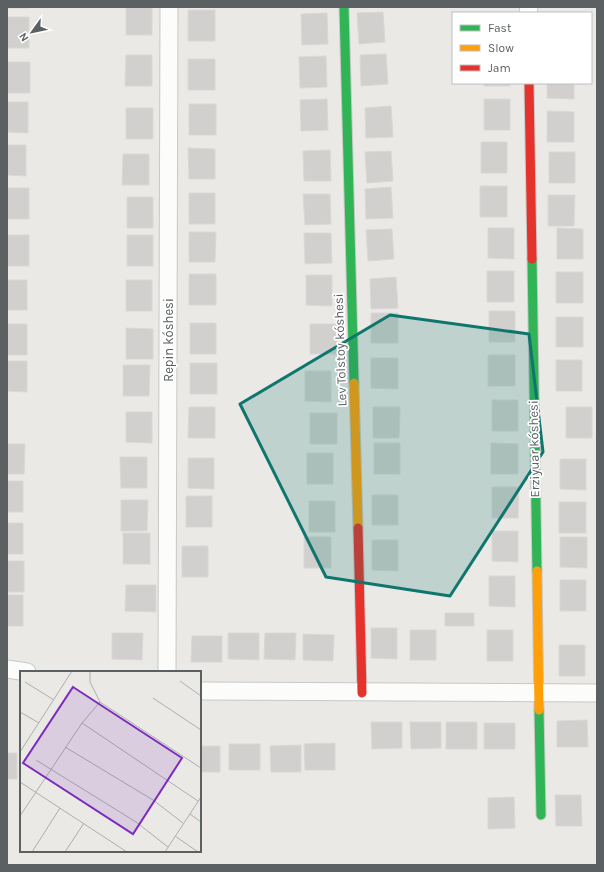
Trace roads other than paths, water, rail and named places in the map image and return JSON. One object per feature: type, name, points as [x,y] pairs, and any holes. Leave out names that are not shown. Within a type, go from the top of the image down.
[{"type":"street","name":"Repin kóshesi","points":[[167,671],[169,7]]},
{"type":"street","name":"Lev Tolstoy kóshesi","points":[[344,7],[362,693]]},
{"type":"street","name":"Erziyuar kóshesi","points":[[529,84],[541,814]]},
{"type":"street","points":[[7,669],[20,671]]},
{"type":"street","points":[[201,691],[597,693]]}]
